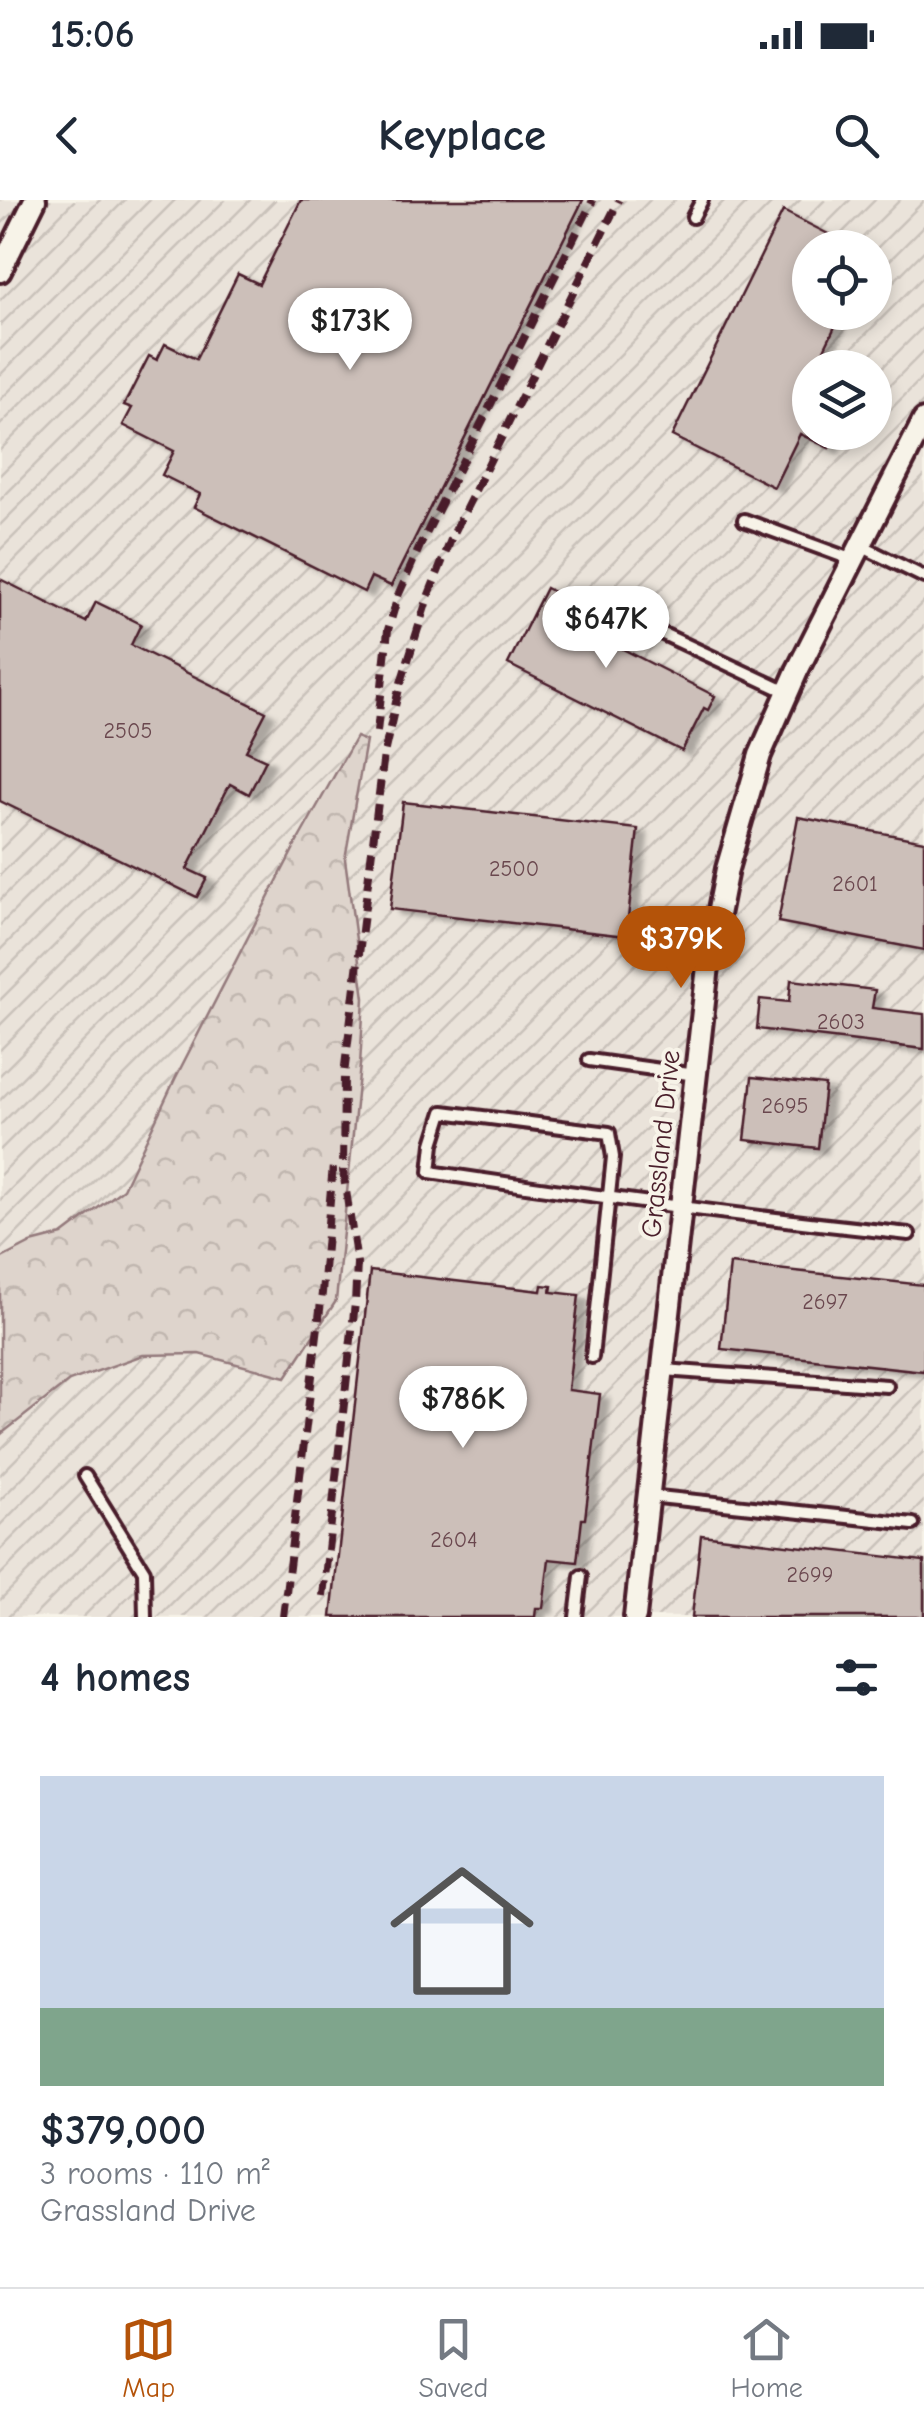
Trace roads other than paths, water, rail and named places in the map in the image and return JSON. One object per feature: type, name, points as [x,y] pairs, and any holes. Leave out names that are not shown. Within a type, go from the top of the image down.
[{"type":"street","points":[[0,272],[34,201]]},
{"type":"street","name":"Grassland Drive","points":[[635,1617],[708,966],[726,870],[760,755],[857,553],[918,445],[924,420]]},
{"type":"lane","points":[[693,217],[702,200]]},
{"type":"lane","points":[[744,520],[924,577]]},
{"type":"lane","points":[[661,633],[788,692]]},
{"type":"lane","points":[[589,1060],[696,1075]]},
{"type":"lane","points":[[592,1357],[607,1198],[613,1157],[609,1134],[443,1112],[430,1172],[607,1198],[681,1209],[909,1234]]},
{"type":"lane","points":[[662,1370],[888,1386]]},
{"type":"lane","points":[[85,1476],[144,1571],[145,1617]]},
{"type":"lane","points":[[649,1496],[913,1524]]},
{"type":"lane","points":[[576,1617],[580,1576]]},
{"type":"railway","points":[[377,732],[388,630],[398,596],[593,200]]},
{"type":"railway","points":[[323,1596],[357,1263],[343,1171],[344,1074],[384,754],[399,689],[452,537],[619,200]]},
{"type":"railway","points":[[283,1617],[322,1293],[333,1165]]}]
